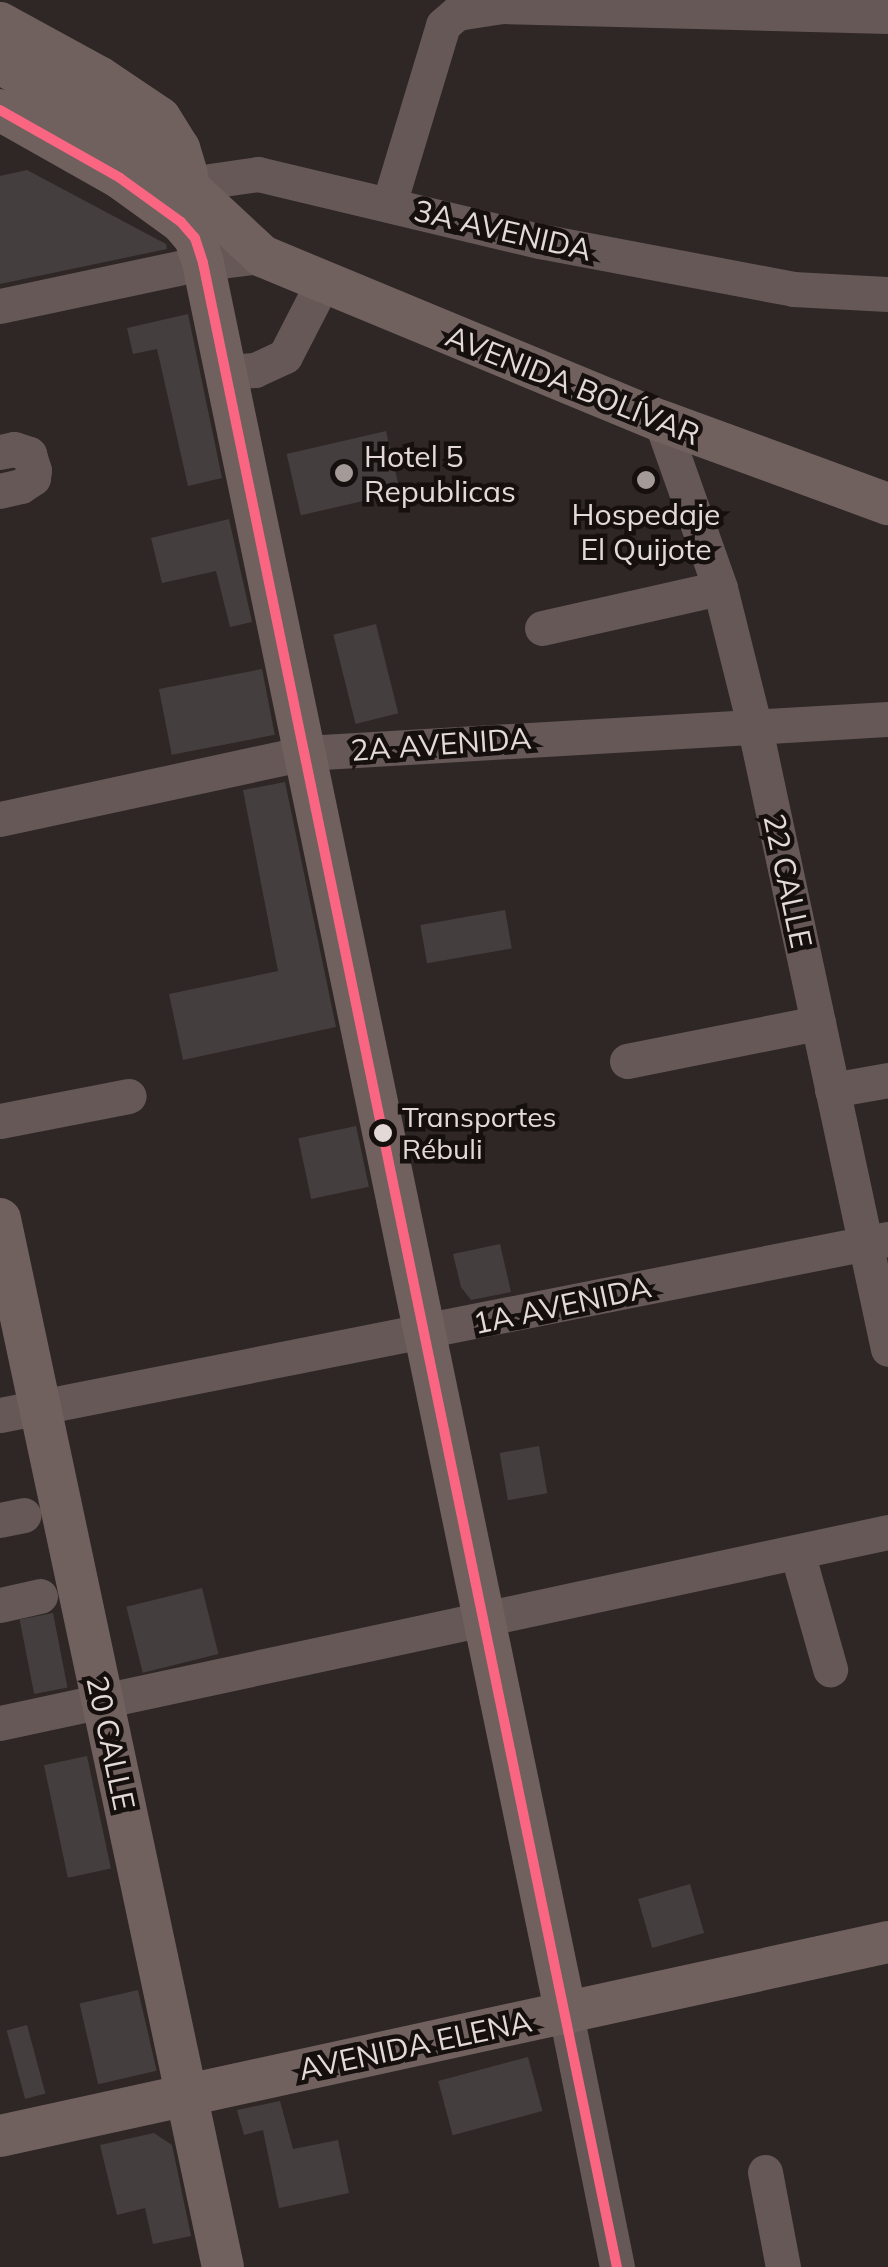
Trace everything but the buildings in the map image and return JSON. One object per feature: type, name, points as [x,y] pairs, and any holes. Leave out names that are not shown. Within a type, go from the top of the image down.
[{"type":"main road","points":[[0,22],[99,76],[160,118],[179,148],[190,184]]},
{"type":"main road","points":[[0,63],[141,143],[190,184]]},
{"type":"main road","points":[[0,110],[120,178],[181,222],[194,238],[203,263],[566,2014]]},
{"type":"main road","name":"AVENIDA BOLÍVAR","points":[[190,184],[238,238],[262,256],[322,284],[660,421],[888,504]]},
{"type":"main road","name":"20 CALLE","points":[[0,1220],[20,1411],[102,1701],[223,2267]]},
{"type":"main road","name":"AVENIDA ELENA","points":[[0,2136],[186,2092],[566,2014],[888,1942]]},
{"type":"street","points":[[390,204],[442,25],[458,13],[502,3],[847,8],[888,16]]},
{"type":"street","name":"3A AVENIDA","points":[[120,178],[190,184],[258,174],[540,242],[774,286],[888,294]]},
{"type":"street","points":[[0,306],[203,263],[262,256]]},
{"type":"street","points":[[226,372],[255,370],[285,356],[322,284]]},
{"type":"street","name":"22 CALLE","points":[[660,421],[720,588],[754,724],[832,1090],[876,1241],[888,1349]]},
{"type":"street","points":[[0,452],[14,449],[29,454],[34,470],[32,478],[22,486],[0,492]]},
{"type":"street","points":[[542,628],[720,588]]},
{"type":"street","name":"2A AVENIDA","points":[[0,819],[305,752],[754,724],[888,720]]},
{"type":"street","points":[[628,1062],[818,1023]]},
{"type":"street","points":[[832,1090],[888,1080]]},
{"type":"street","points":[[0,1121],[130,1096]]},
{"type":"street","name":"1A AVENIDA","points":[[20,1411],[876,1241]]},
{"type":"street","points":[[0,1722],[888,1532]]},
{"type":"street","points":[[797,1552],[830,1669]]},
{"type":"street","points":[[0,1605],[40,1596]]},
{"type":"street","points":[[566,2014],[617,2267]]},
{"type":"street","points":[[765,2172],[784,2267]]},
{"type":"transit line","points":[[0,110],[120,178],[181,222],[195,238],[203,263],[617,2267]]},
{"type":"place","name":"Hotel 5 Republicas","points":[[344,473]]},
{"type":"place","name":"Hospedaje El Quijote","points":[[646,480]]},
{"type":"place","name":"Transportes Rébuli","points":[[383,1133]]}]
